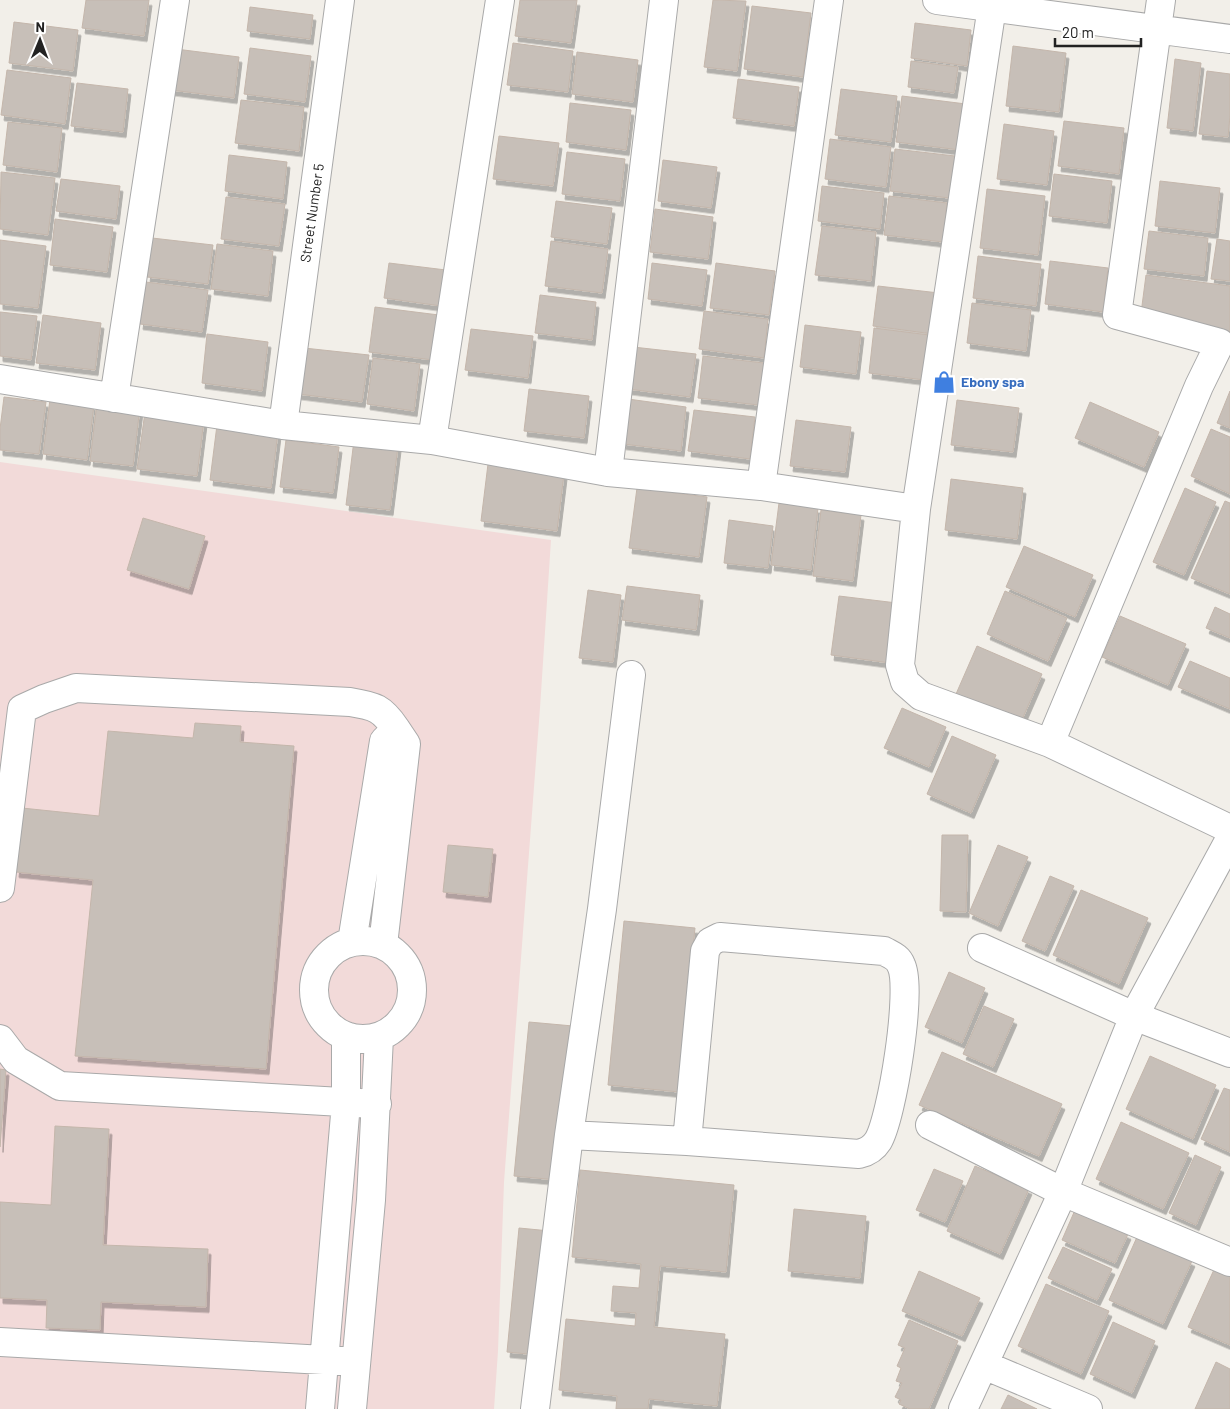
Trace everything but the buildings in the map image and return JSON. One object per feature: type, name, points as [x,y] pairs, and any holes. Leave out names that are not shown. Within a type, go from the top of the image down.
[{"type":"street","points":[[114,398],[175,0]]},
{"type":"street","name":"Street Number 5","points":[[283,425],[340,0]]},
{"type":"street","points":[[432,440],[500,0]]},
{"type":"street","points":[[608,472],[664,0]]},
{"type":"street","points":[[761,486],[829,0]]},
{"type":"street","points":[[937,0],[993,4],[1230,39]]},
{"type":"street","points":[[1050,743],[1195,395],[1220,343],[1117,315],[1161,0]]},
{"type":"street","points":[[993,4],[916,509],[900,665],[905,682],[920,696],[1050,743],[1230,829]]},
{"type":"street","points":[[0,379],[283,425],[432,440],[608,472],[761,486],[916,509]]},
{"type":"street","points":[[535,1409],[569,1135],[602,909],[631,676]]},
{"type":"street","points":[[0,888],[11,708],[76,688],[350,702],[369,705],[386,714],[406,744],[383,945]]},
{"type":"street","points":[[352,942],[384,741],[396,730]]},
{"type":"street","points":[[963,1409],[1063,1192],[1134,1016],[1230,838]]},
{"type":"street","points":[[569,1135],[687,1141],[860,1154],[869,1151],[878,1142],[890,1106],[903,1024],[906,989],[902,966],[897,958],[884,951],[720,937],[710,942],[705,951],[687,1141]]},
{"type":"street","points":[[352,942],[368,942],[383,945],[397,954],[407,968],[412,984],[411,1000],[405,1016],[394,1029],[379,1036],[362,1040],[346,1036],[332,1029],[321,1017],[315,1002],[314,987],[317,972],[325,958],[337,948],[352,942]]},
{"type":"street","points":[[982,948],[1134,1016],[1230,1053]]},
{"type":"street","points":[[320,1409],[346,1103],[346,1036]]},
{"type":"street","points":[[352,1409],[371,1200],[379,1036]]},
{"type":"street","points":[[0,1039],[16,1060],[60,1086],[376,1104]]},
{"type":"street","points":[[930,1125],[1063,1192],[1230,1262]]},
{"type":"street","points":[[0,1342],[356,1362]]},
{"type":"street","points":[[984,1365],[1088,1409]]},
{"type":"shaded area","points":[[0,462],[551,540],[504,1182],[494,1409],[0,1409]]},
{"type":"place","name":"Ebony spa","points":[[944,382]]}]
